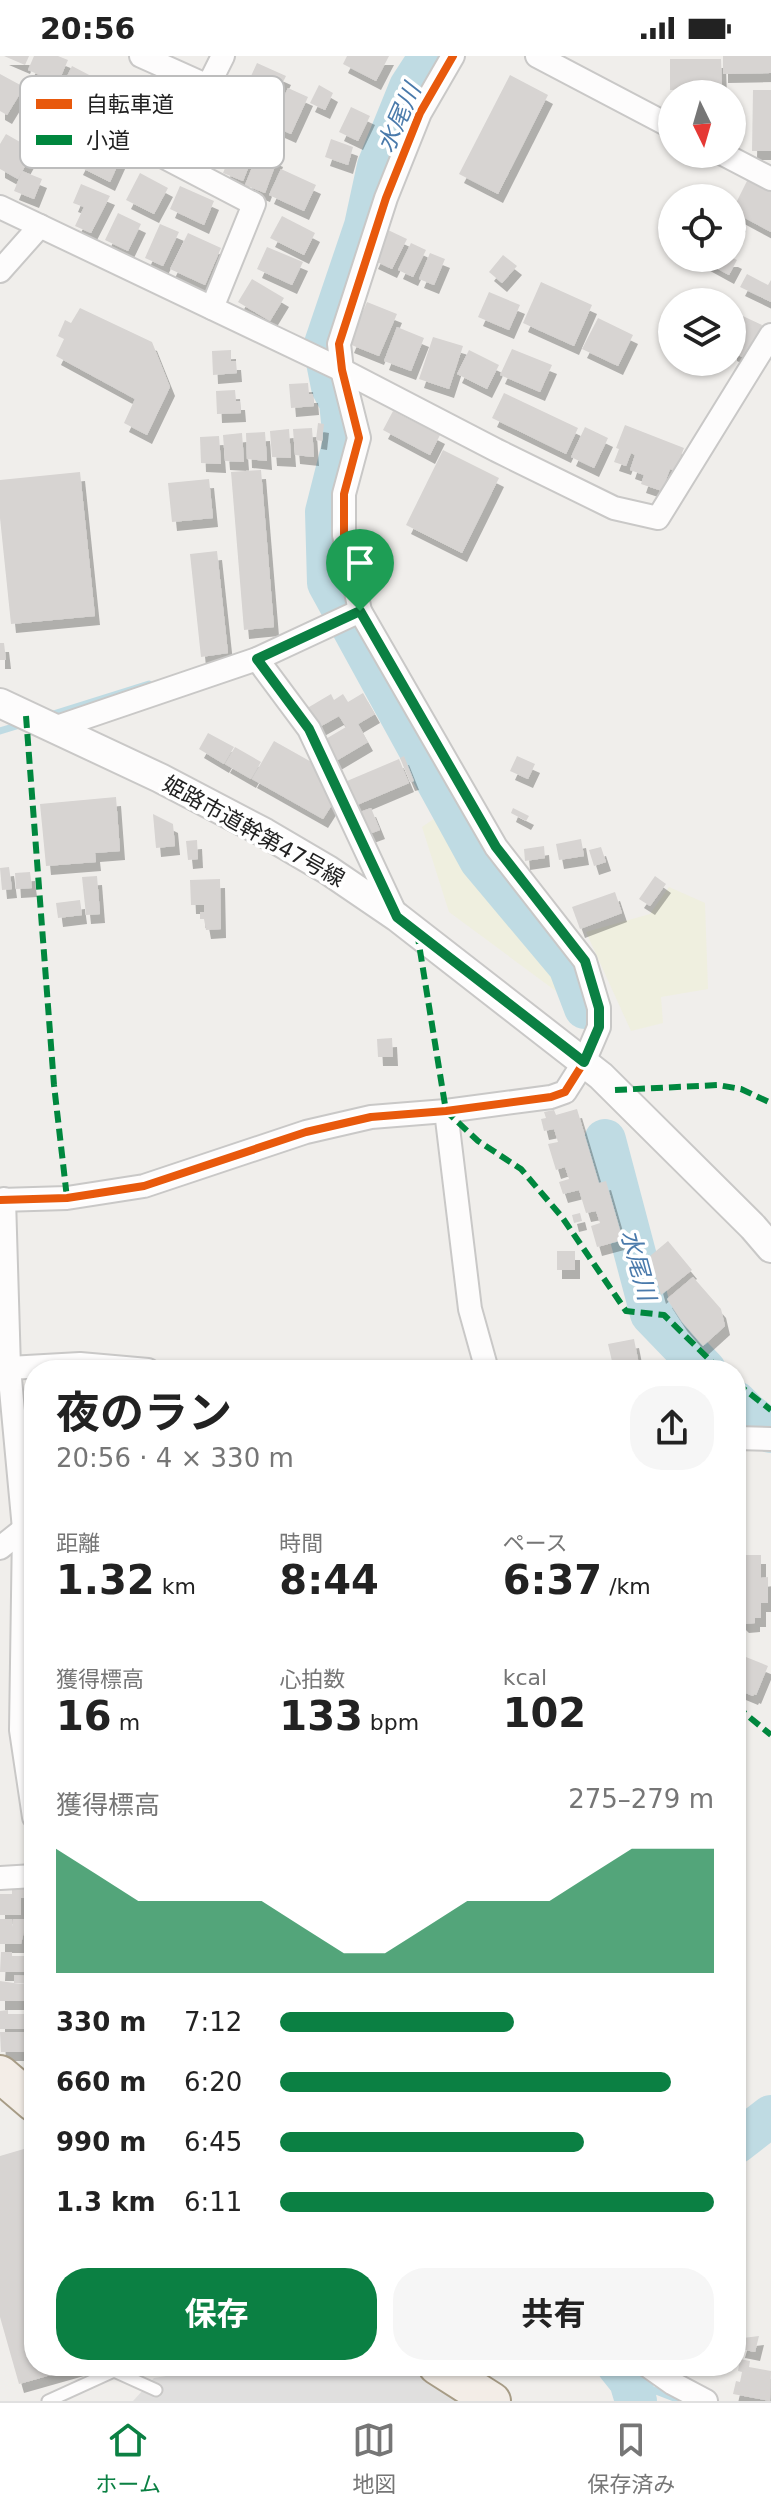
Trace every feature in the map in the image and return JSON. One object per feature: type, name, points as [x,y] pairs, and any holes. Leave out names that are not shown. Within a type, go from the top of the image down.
[{"type":"main road","points":[[0,2074],[24,2094]]},
{"type":"main road","points":[[453,2376],[492,2401]]},
{"type":"street","points":[[141,56],[186,76]]},
{"type":"street","points":[[213,76],[223,56]]},
{"type":"street","points":[[24,1494],[7,1379],[2,1199],[67,1198],[144,1186],[306,1132],[371,1117],[551,1097],[565,1092],[584,1062],[599,1027],[599,1008],[585,961],[496,847],[360,611],[344,535],[344,494],[359,438],[342,370],[339,344],[386,198],[420,113],[453,56]]},
{"type":"street","points":[[537,56],[658,120]]},
{"type":"street","points":[[746,166],[771,179]]},
{"type":"street","points":[[185,168],[254,204],[212,308]]},
{"type":"street","points":[[0,207],[342,370],[614,508],[658,518],[771,335]]},
{"type":"street","points":[[0,271],[40,226]]},
{"type":"street","points":[[54,728],[257,659],[360,611]]},
{"type":"street","points":[[257,659],[309,729],[397,917]]},
{"type":"street","name":"姫路市道幹第47号線","points":[[0,703],[160,778],[265,833],[328,870],[397,917],[584,1062],[771,1248]]},
{"type":"street","points":[[446,1111],[470,1309],[484,1360]]},
{"type":"street","points":[[746,1438],[771,1439]]},
{"type":"street","points":[[0,1548],[24,1531]]},
{"type":"street","points":[[24,1620],[18,1730],[24,1763]]},
{"type":"street","points":[[0,1878],[24,1877]]},
{"type":"street","points":[[662,2376],[706,2401]]},
{"type":"lane","points":[[48,2401],[103,2376]]},
{"type":"lane","points":[[125,2376],[156,2390]]},
{"type":"green space","points":[[435,818],[465,870],[510,913],[558,971],[568,1000],[449,912],[422,827]]},
{"type":"green space","points":[[669,887],[705,903],[708,989],[661,997],[663,1023],[631,1031],[586,932],[650,914]]},
{"type":"shaded area","points":[[425,2376],[466,2401],[133,2401],[154,2378]]},
{"type":"building","points":[[4,56],[29,56],[25,65]]},
{"type":"building","points":[[34,56],[58,56],[68,60],[61,76],[42,76],[28,70]]},
{"type":"building","points":[[347,56],[389,56],[376,81],[343,64]]},
{"type":"building","points":[[723,56],[771,56],[771,73],[723,74]]},
{"type":"building","points":[[670,59],[721,59],[722,80],[670,80]]},
{"type":"building","points":[[257,63],[286,76],[284,80],[284,76],[251,76]]},
{"type":"building","points":[[72,66],[91,76],[67,76]]},
{"type":"building","points":[[0,74],[20,85],[20,94],[7,115],[0,111]]},
{"type":"building","points":[[510,75],[548,95],[498,194],[459,174]]},
{"type":"building","points":[[319,85],[333,93],[325,110],[310,103]]},
{"type":"building","points":[[288,88],[308,97],[291,134],[284,131],[284,97]]},
{"type":"building","points":[[753,90],[771,90],[771,151],[752,151]]},
{"type":"building","points":[[351,107],[370,116],[358,141],[339,132]]},
{"type":"building","points":[[6,134],[20,142],[20,168],[24,168],[18,179],[0,169],[0,144]]},
{"type":"building","points":[[331,139],[353,147],[348,165],[325,157]]},
{"type":"building","points":[[82,168],[116,168],[110,182]]},
{"type":"building","points":[[225,168],[248,168],[243,181],[223,173]]},
{"type":"building","points":[[252,168],[274,168],[265,193],[245,185]]},
{"type":"building","points":[[281,169],[316,185],[304,211],[269,195]]},
{"type":"building","points":[[22,171],[42,179],[34,199],[14,191]]},
{"type":"building","points":[[140,173],[168,188],[154,214],[126,200]]},
{"type":"building","points":[[748,179],[771,192],[771,232],[746,219]]},
{"type":"building","points":[[81,184],[110,196],[91,233],[75,226],[84,207],[73,203]]},
{"type":"building","points":[[180,186],[214,201],[204,225],[170,209]]},
{"type":"building","points":[[118,213],[141,224],[128,251],[105,240]]},
{"type":"building","points":[[282,216],[315,233],[304,255],[270,238]]},
{"type":"building","points":[[160,224],[179,232],[163,266],[145,258]]},
{"type":"building","points":[[388,230],[407,239],[392,269],[373,260]]},
{"type":"building","points":[[188,233],[221,248],[205,285],[170,269]]},
{"type":"building","points":[[411,243],[426,250],[413,277],[398,270]]},
{"type":"building","points":[[267,247],[303,262],[292,285],[257,269]]},
{"type":"building","points":[[430,253],[445,259],[434,285],[419,279]]},
{"type":"building","points":[[503,255],[517,266],[502,283],[489,272]]},
{"type":"building","points":[[747,274],[768,285],[771,280],[771,302],[746,288],[740,287]]},
{"type":"building","points":[[252,279],[284,298],[270,321],[238,302]]},
{"type":"building","points":[[541,282],[592,305],[574,346],[523,323]]},
{"type":"building","points":[[489,292],[520,305],[509,330],[478,317]]},
{"type":"building","points":[[367,302],[397,314],[379,356],[349,344]]},
{"type":"building","points":[[80,308],[152,342],[170,387],[147,435],[124,423],[135,399],[56,356],[64,339],[58,336],[65,320],[71,323]]},
{"type":"building","points":[[598,318],[633,335],[618,366],[582,349]]},
{"type":"building","points":[[746,318],[762,325],[746,359]]},
{"type":"building","points":[[397,327],[424,338],[411,371],[384,361]]},
{"type":"building","points":[[433,337],[463,346],[449,389],[419,379]]},
{"type":"building","points":[[512,349],[552,365],[540,392],[500,375]]},
{"type":"building","points":[[231,350],[231,361],[236,361],[237,373],[213,375],[212,351]]},
{"type":"building","points":[[469,350],[499,365],[487,389],[457,374]]},
{"type":"building","points":[[308,383],[314,406],[291,408],[289,384]]},
{"type":"building","points":[[235,390],[241,413],[217,414],[216,391]]},
{"type":"building","points":[[504,393],[578,428],[566,454],[492,418]]},
{"type":"building","points":[[393,411],[440,435],[430,455],[383,430]]},
{"type":"building","points":[[318,423],[324,424],[322,441],[316,440]]},
{"type":"building","points":[[625,425],[684,448],[675,471],[670,469],[662,491],[641,484],[644,475],[630,470],[635,455],[631,453],[626,466],[614,462]]},
{"type":"building","points":[[585,427],[608,438],[594,468],[571,457]]},
{"type":"building","points":[[312,428],[314,457],[295,455],[293,429]]},
{"type":"building","points":[[289,429],[291,458],[272,457],[270,431]]},
{"type":"building","points":[[265,432],[267,461],[247,459],[246,433]]},
{"type":"building","points":[[242,433],[244,462],[225,461],[223,435]]},
{"type":"building","points":[[219,436],[221,464],[201,463],[200,437]]},
{"type":"building","points":[[443,450],[499,478],[462,553],[406,525]]},
{"type":"building","points":[[261,470],[274,627],[244,630],[231,472]]},
{"type":"building","points":[[80,472],[95,616],[11,624],[0,518],[0,480]]},
{"type":"building","points":[[209,479],[213,518],[172,522],[168,483]]},
{"type":"building","points":[[217,551],[228,653],[201,657],[190,554]]},
{"type":"building","points":[[0,643],[4,643],[6,660],[0,660]]},
{"type":"building","points":[[363,693],[375,714],[358,724],[368,742],[336,761],[324,740],[346,727],[339,716],[316,729],[304,710],[331,694],[334,700],[343,694],[348,702]]},
{"type":"building","points":[[208,733],[234,747],[224,764],[199,749]]},
{"type":"building","points":[[274,741],[315,764],[335,800],[323,819],[252,779]]},
{"type":"building","points":[[235,747],[261,762],[251,779],[225,764]]},
{"type":"building","points":[[404,756],[414,781],[410,782],[400,758]]},
{"type":"building","points":[[517,756],[535,764],[528,779],[510,771]]},
{"type":"building","points":[[399,759],[409,783],[357,805],[347,781]]},
{"type":"building","points":[[116,797],[120,851],[95,853],[96,862],[46,866],[40,804]]},
{"type":"building","points":[[371,808],[380,830],[369,834],[360,812]]},
{"type":"building","points":[[513,808],[529,816],[526,821],[511,813]]},
{"type":"building","points":[[153,814],[173,824],[175,846],[156,848]]},
{"type":"building","points":[[581,839],[584,856],[559,860],[556,844]]},
{"type":"building","points":[[197,840],[198,859],[188,860],[186,841]]},
{"type":"building","points":[[544,846],[545,858],[525,861],[524,849]]},
{"type":"building","points":[[601,847],[606,862],[594,866],[589,850]]},
{"type":"building","points":[[9,867],[12,889],[2,890],[0,868]]},
{"type":"building","points":[[30,872],[32,888],[16,889],[15,873]]},
{"type":"building","points":[[97,876],[100,914],[86,915],[82,877]]},
{"type":"building","points":[[655,876],[666,884],[650,906],[639,899]]},
{"type":"building","points":[[220,879],[221,929],[206,930],[204,919],[200,919],[204,905],[191,905],[190,880]]},
{"type":"building","points":[[615,892],[622,913],[580,929],[572,907]]},
{"type":"building","points":[[80,900],[82,915],[58,918],[56,903]]},
{"type":"building","points":[[392,1038],[393,1057],[378,1057],[377,1039]]},
{"type":"building","points":[[577,1109],[599,1183],[606,1181],[623,1240],[597,1247],[591,1226],[600,1223],[596,1211],[586,1213],[579,1190],[563,1194],[559,1182],[569,1179],[565,1167],[556,1170],[548,1144],[558,1142],[554,1129],[544,1131],[541,1119],[546,1118],[544,1112],[554,1110],[556,1115]]},
{"type":"building","points":[[580,1213],[582,1221],[574,1223],[572,1215]]},
{"type":"building","points":[[668,1241],[692,1270],[661,1295],[650,1256]]},
{"type":"building","points":[[557,1251],[575,1251],[575,1270],[557,1270]]},
{"type":"building","points":[[693,1277],[721,1309],[725,1326],[703,1346],[667,1299]]},
{"type":"building","points":[[634,1339],[638,1360],[612,1360],[608,1344]]},
{"type":"building","points":[[746,1555],[761,1555],[761,1578],[768,1577],[768,1603],[761,1603],[761,1618],[755,1618],[755,1623],[746,1624]]},
{"type":"building","points":[[746,1657],[768,1666],[753,1696],[746,1693]]},
{"type":"building","points":[[12,1889],[24,1889],[21,1915],[0,1915],[0,1894],[12,1894]]},
{"type":"building","points":[[0,1919],[12,1919],[13,1927],[13,1919],[24,1919],[21,1944],[0,1944]]},
{"type":"building","points":[[1,1952],[24,1956],[24,1972],[0,1972]]},
{"type":"building","points":[[14,1975],[24,1976],[24,1984],[14,1983]]},
{"type":"building","points":[[0,1981],[24,1985],[24,2001],[0,2001]]},
{"type":"building","points":[[0,2011],[24,2014],[24,2029],[0,2029]]},
{"type":"building","points":[[0,2032],[24,2032],[24,2052],[1,2052]]},
{"type":"building","points":[[24,2149],[24,2376],[47,2376],[19,2384],[0,2317],[0,2156]]},
{"type":"building","points":[[759,2336],[755,2352],[746,2350],[746,2338]]},
{"type":"building","points":[[746,2360],[750,2361],[749,2367],[771,2371],[770,2401],[733,2394],[736,2381],[740,2382],[741,2376],[746,2376]]},
{"type":"waterway","name":"水尾川","points":[[430,56],[410,87],[378,166],[365,226],[324,347],[332,387],[340,402],[344,441],[326,512],[328,583],[480,860],[569,966],[585,1008]]},
{"type":"waterway","points":[[47,716],[149,684]]},
{"type":"waterway","points":[[0,731],[23,724]]},
{"type":"waterway","name":"水尾川","points":[[605,1140],[651,1314],[695,1360]]},
{"type":"waterway","name":"水尾川","points":[[746,1412],[771,1432]]},
{"type":"waterway","name":"水尾川","points":[[746,2135],[771,2116]]},
{"type":"waterway","name":"水尾川","points":[[626,2376],[636,2401]]},
{"type":"waterway","points":[[630,2381],[682,2401]]},
{"type":"marked path","points":[[26,716],[54,1085],[67,1198]]},
{"type":"marked path","points":[[417,932],[446,1111],[478,1141],[521,1169],[562,1217],[626,1311],[664,1315],[710,1360]]},
{"type":"marked path","points":[[615,1090],[718,1085],[741,1089],[771,1103]]},
{"type":"marked path","points":[[746,1391],[771,1410]]},
{"type":"marked path","points":[[746,1714],[771,1735]]},
{"type":"cycle path","points":[[0,1200],[67,1198],[144,1186],[306,1132],[371,1117],[551,1097],[565,1092],[584,1062],[599,1027],[599,1008],[585,961],[496,847],[360,611],[344,535],[344,494],[359,438],[342,370],[339,344],[386,198],[420,113],[453,56]]},
{"type":"route","points":[[360,611],[496,847],[585,961],[599,1008],[599,1027],[584,1062],[397,917],[309,729],[257,659],[360,611]]}]
